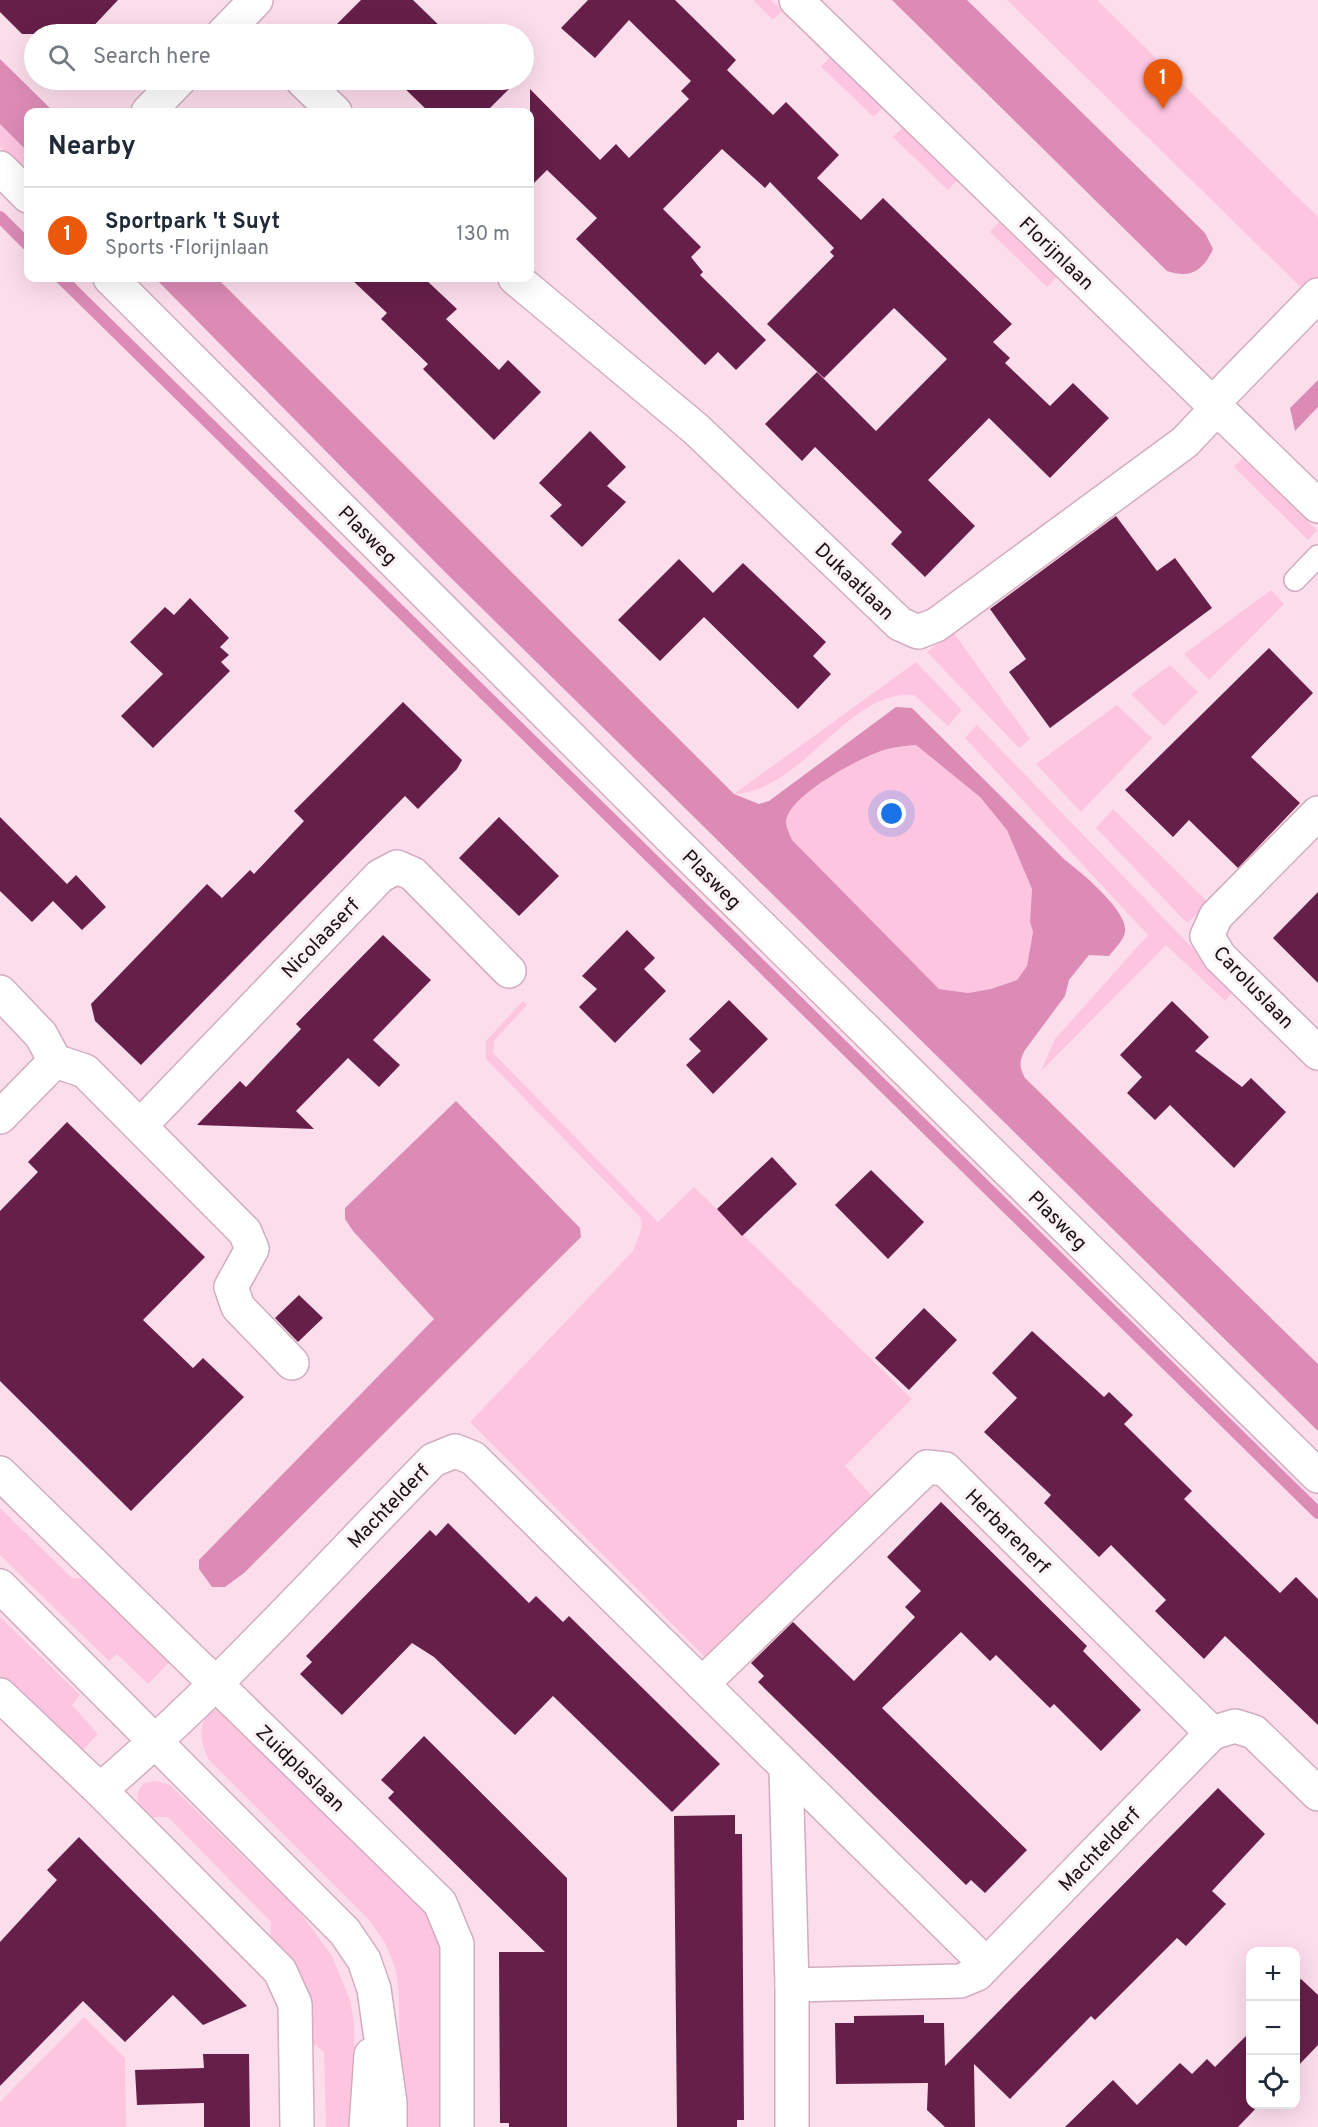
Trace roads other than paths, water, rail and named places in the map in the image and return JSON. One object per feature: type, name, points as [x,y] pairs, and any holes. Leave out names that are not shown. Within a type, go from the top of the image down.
[{"type":"street","name":"Florijnlaan","points":[[796,0],[1318,506]]},
{"type":"street","points":[[152,108],[169,90]]},
{"type":"street","points":[[312,90],[331,108]]},
{"type":"street","points":[[0,168],[24,192]]},
{"type":"street","name":"Plasweg","points":[[114,282],[670,837],[1318,1476]]},
{"type":"street","name":"Dukaatlaan","points":[[520,282],[696,429],[900,624],[918,632],[936,625],[1185,442],[1215,406],[1318,295]]},
{"type":"street","name":"Caroluslaan","points":[[1318,813],[1216,916],[1207,936],[1220,957],[1318,1053]]},
{"type":"street","name":"Nicolaaserf","points":[[141,1125],[380,876],[397,867],[412,874],[509,971]]},
{"type":"street","points":[[0,992],[41,1035],[55,1061],[86,1071],[245,1232],[252,1249],[231,1287],[238,1307],[292,1363]]},
{"type":"street","points":[[0,1117],[55,1061]]},
{"type":"street","name":"Machtelderf","points":[[100,1790],[157,1742],[216,1685],[433,1460],[455,1451],[473,1458],[986,1964]]},
{"type":"street","name":"Herbarenerf","points":[[702,1684],[927,1467],[945,1469],[1212,1733]]},
{"type":"street","name":"Zuidplaslaan","points":[[0,1473],[440,1903],[457,1944],[457,2127]]},
{"type":"street","points":[[0,1586],[345,1932],[364,1960],[374,1989],[390,2103],[390,2127]]},
{"type":"street","points":[[0,1695],[100,1790],[280,1971],[295,2004],[297,2127]]},
{"type":"street","points":[[1212,1733],[1235,1726],[1254,1732],[1318,1794]]},
{"type":"street","name":"Machtelderf","points":[[792,1985],[960,1981],[977,1974],[1212,1733]]},
{"type":"street","points":[[786,1769],[792,1985],[792,2127]]},
{"type":"street","points":[[366,2127],[366,2102],[376,2015]]},
{"type":"lane","points":[[1295,580],[1318,556]]},
{"type":"waterway","points":[[0,217],[24,241]]},
{"type":"waterway","points":[[65,282],[1318,1513]]},
{"type":"place","name":"Sportpark 't Suyt","points":[[1163,109]]}]
